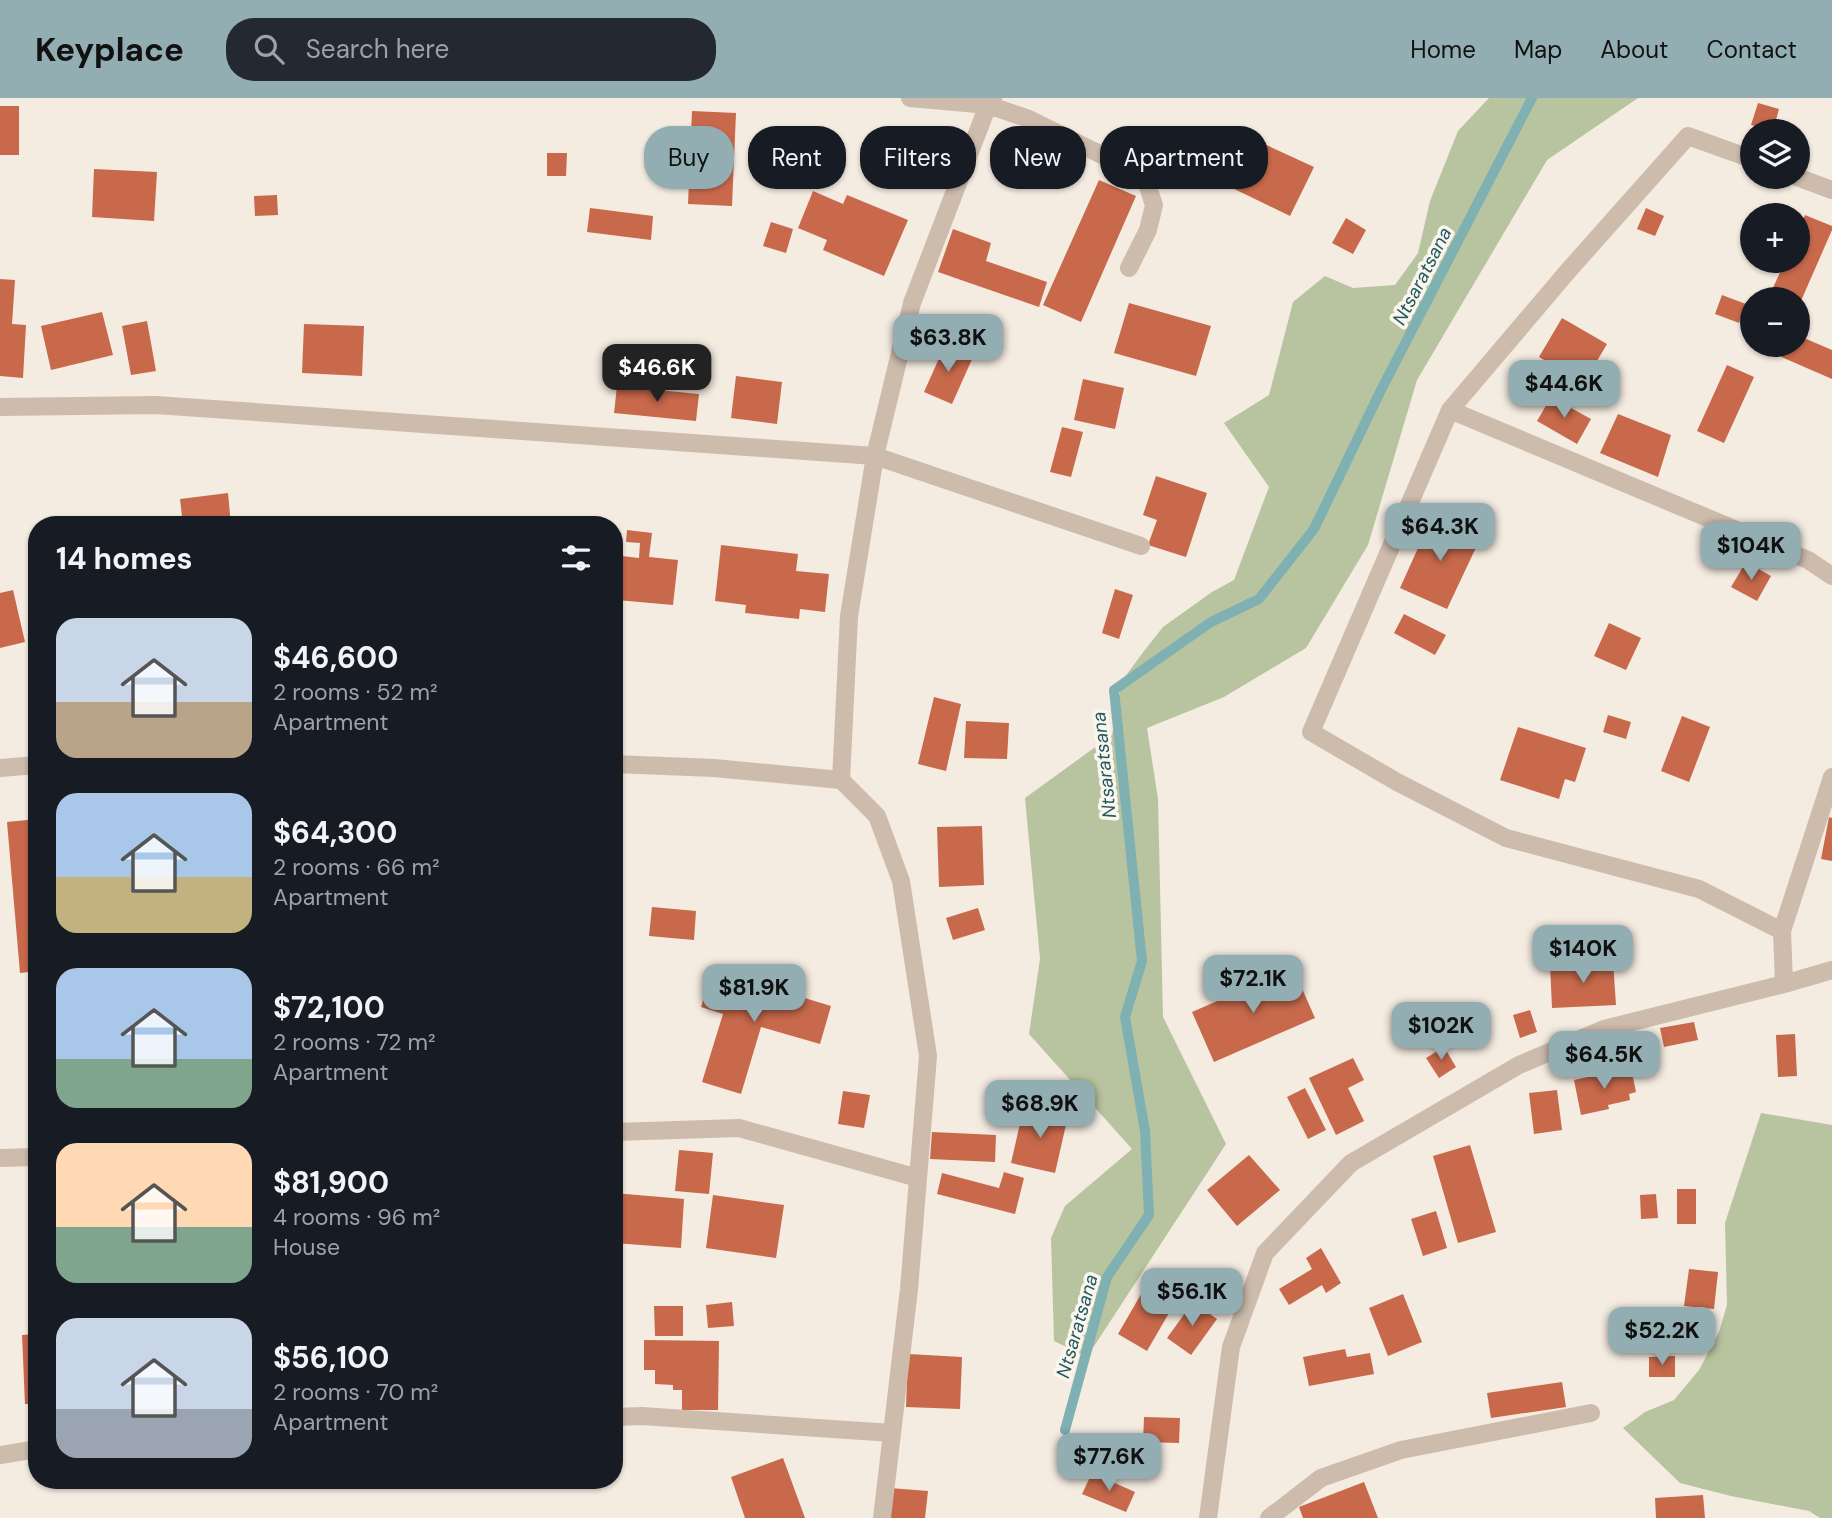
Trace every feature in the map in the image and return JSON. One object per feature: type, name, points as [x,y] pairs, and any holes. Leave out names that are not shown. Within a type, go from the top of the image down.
[{"type":"street","points":[[910,98],[990,101],[1126,167],[1146,181],[1154,205],[1148,230],[1129,268]]},
{"type":"street","points":[[841,780],[849,615],[876,456],[912,303],[990,101]]},
{"type":"street","points":[[1740,155],[1688,136],[1450,411],[1311,732],[1397,782],[1506,838],[1699,889],[1782,931]]},
{"type":"street","points":[[1810,182],[1832,190]]},
{"type":"street","points":[[0,407],[156,405],[876,456],[1141,546]]},
{"type":"street","points":[[1450,411],[1808,560],[1832,576]]},
{"type":"street","points":[[623,764],[714,768],[841,780],[877,816],[901,881],[928,1056],[909,1289],[882,1518]]},
{"type":"street","points":[[0,768],[28,766]]},
{"type":"street","points":[[1784,984],[1782,931],[1832,777]]},
{"type":"street","points":[[1208,1518],[1231,1347],[1265,1253],[1351,1163],[1519,1065],[1604,1029],[1832,970]]},
{"type":"street","points":[[623,1132],[739,1128],[918,1178]]},
{"type":"street","points":[[0,1158],[28,1157]]},
{"type":"street","points":[[1269,1518],[1321,1478],[1401,1450],[1591,1413]]},
{"type":"street","points":[[623,1417],[892,1433]]},
{"type":"street","points":[[0,1455],[28,1450]]},
{"type":"green space","points":[[1489,98],[1638,98],[1547,160],[1417,380],[1368,545],[1306,648],[1224,697],[1147,728],[1158,799],[1163,1017],[1226,1144],[1087,1357],[1054,1341],[1051,1238],[1065,1206],[1132,1149],[1029,1034],[1040,959],[1025,798],[1112,735],[1122,681],[1144,651],[1163,627],[1212,592],[1234,580],[1269,487],[1224,423],[1269,395],[1293,302],[1325,276],[1353,288],[1395,285],[1418,253],[1430,201],[1458,131]]},
{"type":"green space","points":[[1761,1113],[1832,1125],[1832,1518],[1820,1518],[1809,1511],[1680,1483],[1623,1428],[1645,1412],[1674,1400],[1699,1370],[1719,1332],[1727,1305],[1725,1223]]},
{"type":"building","points":[[1758,103],[1779,109],[1776,119],[1753,119]]},
{"type":"building","points":[[0,106],[19,106],[19,155],[0,155]]},
{"type":"building","points":[[692,111],[736,113],[734,160],[734,126],[691,126]]},
{"type":"building","points":[[1268,146],[1314,167],[1290,216],[1234,189],[1268,189]]},
{"type":"building","points":[[547,153],[567,153],[566,176],[547,176]]},
{"type":"building","points":[[94,169],[157,172],[154,221],[92,217]]},
{"type":"building","points":[[1099,180],[1100,189],[1120,189],[1136,196],[1081,322],[1043,305]]},
{"type":"building","points":[[689,189],[733,189],[732,206],[688,204]]},
{"type":"building","points":[[813,191],[843,204],[847,195],[908,220],[884,276],[823,250],[827,240],[798,228]]},
{"type":"building","points":[[277,195],[278,215],[255,216],[254,196]]},
{"type":"building","points":[[590,208],[653,216],[651,240],[587,232]]},
{"type":"building","points":[[1646,208],[1664,216],[1655,236],[1637,229]]},
{"type":"building","points":[[1810,217],[1832,226],[1807,287],[1773,287],[1780,273],[1810,273]]},
{"type":"building","points":[[1346,218],[1366,230],[1353,254],[1332,243]]},
{"type":"building","points":[[771,222],[793,229],[786,253],[763,246]]},
{"type":"building","points":[[953,229],[991,243],[986,261],[1047,282],[1039,307],[938,272]]},
{"type":"building","points":[[0,279],[15,280],[12,324],[26,325],[23,378],[0,376]]},
{"type":"building","points":[[1722,295],[1740,302],[1739,323],[1715,314]]},
{"type":"building","points":[[1129,303],[1211,326],[1196,376],[1114,353]]},
{"type":"building","points":[[102,312],[113,355],[51,370],[41,326]]},
{"type":"building","points":[[1562,318],[1607,344],[1584,383],[1539,357]]},
{"type":"building","points":[[147,321],[156,371],[131,375],[122,326]]},
{"type":"building","points":[[304,324],[364,326],[362,376],[302,373]]},
{"type":"building","points":[[1810,341],[1832,350],[1832,379],[1782,357],[1810,357]]},
{"type":"building","points":[[945,345],[973,357],[952,404],[924,392]]},
{"type":"building","points":[[1727,365],[1754,377],[1724,443],[1697,431]]},
{"type":"building","points":[[736,376],[782,382],[777,424],[731,418]]},
{"type":"building","points":[[1083,379],[1124,388],[1115,429],[1074,420]]},
{"type":"building","points":[[617,386],[699,394],[696,421],[614,413]]},
{"type":"building","points":[[1551,397],[1591,419],[1577,444],[1537,421]]},
{"type":"building","points":[[1618,414],[1671,435],[1658,477],[1600,453]]},
{"type":"building","points":[[1062,427],[1083,432],[1071,477],[1050,472]]},
{"type":"building","points":[[1156,476],[1207,493],[1186,557],[1148,545],[1157,520],[1143,515]]},
{"type":"building","points":[[228,493],[230,516],[182,516],[180,499]]},
{"type":"building","points":[[1432,517],[1480,539],[1447,609],[1400,588]]},
{"type":"building","points":[[627,530],[652,533],[649,557],[678,560],[673,605],[623,601],[623,556],[639,558],[640,543],[626,542]]},
{"type":"building","points":[[721,545],[798,554],[796,571],[829,574],[825,612],[800,609],[799,619],[745,613],[746,605],[715,601]]},
{"type":"building","points":[[1746,562],[1771,576],[1757,601],[1731,587]]},
{"type":"building","points":[[1115,589],[1133,595],[1119,639],[1102,633]]},
{"type":"building","points":[[13,590],[25,642],[0,648],[0,593]]},
{"type":"building","points":[[1404,614],[1446,635],[1435,655],[1394,633]]},
{"type":"building","points":[[1609,623],[1641,638],[1626,670],[1594,656]]},
{"type":"building","points":[[934,697],[961,704],[946,771],[918,764]]},
{"type":"building","points":[[1608,715],[1631,722],[1626,739],[1603,732]]},
{"type":"building","points":[[1682,716],[1710,727],[1689,782],[1661,771]]},
{"type":"building","points":[[966,721],[1009,723],[1007,759],[964,758]]},
{"type":"building","points":[[1518,727],[1586,748],[1575,782],[1565,779],[1559,799],[1500,780]]},
{"type":"building","points":[[1829,817],[1832,818],[1832,861],[1821,859]]},
{"type":"building","points":[[28,820],[28,972],[20,973],[7,822]]},
{"type":"building","points":[[982,826],[984,885],[939,887],[937,827]]},
{"type":"building","points":[[652,907],[696,911],[694,940],[649,936]]},
{"type":"building","points":[[978,908],[985,930],[953,940],[946,918]]},
{"type":"building","points":[[1613,961],[1616,1005],[1552,1008],[1550,964]]},
{"type":"building","points":[[1293,968],[1315,1018],[1214,1062],[1192,1012]]},
{"type":"building","points":[[712,970],[831,1006],[820,1044],[761,1027],[741,1094],[702,1082],[723,1014],[701,1007]]},
{"type":"building","points":[[1530,1010],[1537,1032],[1520,1038],[1513,1015]]},
{"type":"building","points":[[1694,1022],[1698,1040],[1664,1047],[1660,1028]]},
{"type":"building","points":[[1795,1034],[1797,1076],[1778,1077],[1776,1035]]},
{"type":"building","points":[[1444,1047],[1456,1067],[1439,1078],[1426,1058]]},
{"type":"building","points":[[1353,1058],[1364,1080],[1348,1088],[1364,1121],[1336,1135],[1309,1078]]},
{"type":"building","points":[[1631,1068],[1636,1092],[1629,1094],[1630,1100],[1608,1105],[1609,1109],[1581,1115],[1574,1080]]},
{"type":"building","points":[[1305,1088],[1326,1130],[1308,1139],[1287,1097]]},
{"type":"building","points":[[1557,1090],[1562,1130],[1534,1134],[1529,1093]]},
{"type":"building","points":[[843,1091],[870,1095],[864,1128],[838,1124]]},
{"type":"building","points":[[1024,1106],[1068,1116],[1055,1173],[1011,1163]]},
{"type":"building","points":[[932,1132],[996,1135],[995,1162],[930,1159]]},
{"type":"building","points":[[1470,1145],[1496,1232],[1458,1243],[1433,1156]]},
{"type":"building","points":[[679,1150],[713,1153],[709,1194],[675,1191]]},
{"type":"building","points":[[1249,1155],[1280,1190],[1237,1226],[1207,1190]]},
{"type":"building","points":[[1004,1172],[1024,1178],[1015,1214],[937,1194],[942,1173],[999,1188]]},
{"type":"building","points":[[1677,1189],[1696,1189],[1696,1224],[1677,1224]]},
{"type":"building","points":[[623,1194],[684,1199],[681,1248],[623,1244]]},
{"type":"building","points":[[1656,1194],[1658,1218],[1641,1219],[1640,1195]]},
{"type":"building","points":[[713,1195],[784,1205],[776,1258],[706,1248]]},
{"type":"building","points":[[1436,1211],[1447,1248],[1423,1256],[1411,1219]]},
{"type":"building","points":[[1321,1248],[1341,1283],[1326,1293],[1322,1285],[1289,1305],[1279,1289],[1312,1269],[1306,1258]]},
{"type":"building","points":[[1689,1269],[1718,1272],[1714,1309],[1684,1306]]},
{"type":"building","points":[[1144,1289],[1173,1306],[1147,1351],[1118,1334]]},
{"type":"building","points":[[1403,1294],[1422,1342],[1388,1356],[1369,1308]]},
{"type":"building","points":[[732,1302],[734,1326],[708,1328],[706,1305]]},
{"type":"building","points":[[1193,1302],[1217,1319],[1191,1355],[1167,1338]]},
{"type":"building","points":[[654,1306],[683,1306],[683,1336],[655,1336]]},
{"type":"building","points":[[22,1335],[28,1335],[28,1404],[25,1404]]},
{"type":"building","points":[[644,1340],[719,1341],[718,1410],[682,1410],[682,1390],[673,1390],[673,1385],[655,1384],[655,1370],[644,1370]]},
{"type":"building","points":[[1345,1349],[1347,1357],[1370,1353],[1374,1374],[1309,1386],[1303,1357]]},
{"type":"building","points":[[908,1354],[962,1357],[960,1409],[906,1407]]},
{"type":"building","points":[[1675,1356],[1675,1377],[1649,1377],[1649,1357]]},
{"type":"building","points":[[1562,1382],[1566,1407],[1491,1418],[1487,1393]]},
{"type":"building","points":[[1144,1417],[1180,1418],[1179,1443],[1143,1442]]},
{"type":"building","points":[[783,1458],[805,1518],[745,1518],[731,1477]]},
{"type":"building","points":[[1092,1473],[1135,1492],[1126,1512],[1082,1494]]},
{"type":"building","points":[[1364,1482],[1378,1518],[1303,1518],[1299,1507]]},
{"type":"building","points":[[890,1488],[928,1491],[925,1518],[887,1518]]},
{"type":"building","points":[[1703,1495],[1705,1518],[1656,1518],[1655,1498]]},
{"type":"waterway","name":"Ntsaratsana","points":[[1065,1430],[1107,1277],[1149,1215],[1145,1131],[1125,1017],[1142,961],[1114,690],[1211,622],[1259,599],[1314,529],[1380,392],[1532,98]]}]
